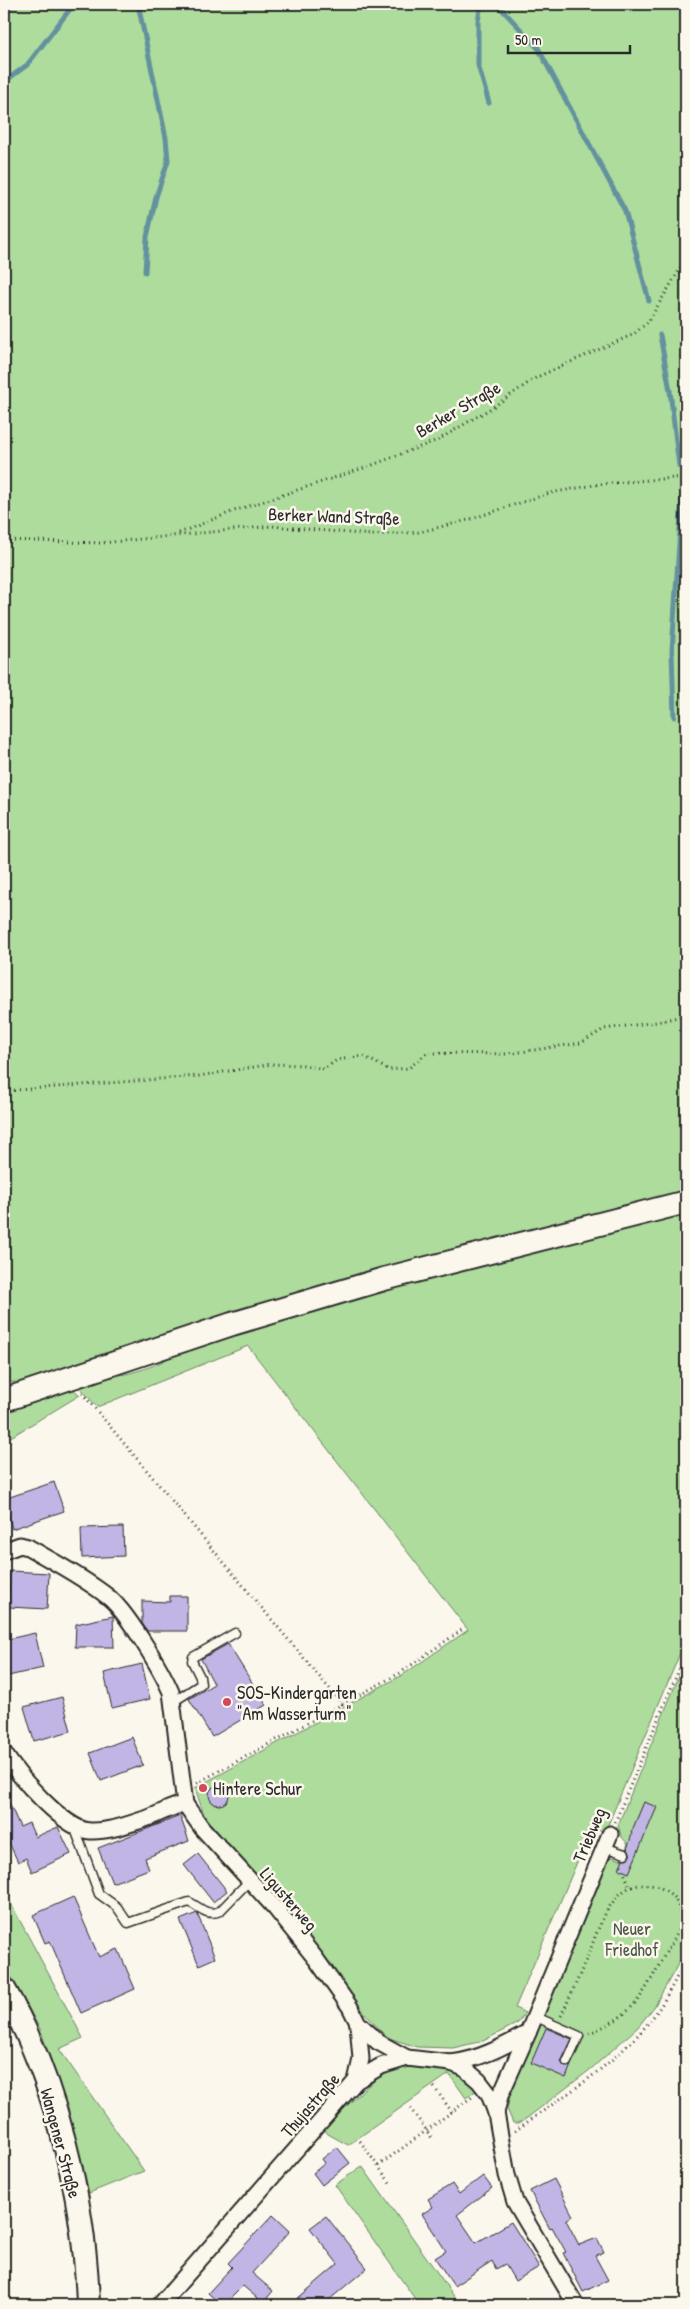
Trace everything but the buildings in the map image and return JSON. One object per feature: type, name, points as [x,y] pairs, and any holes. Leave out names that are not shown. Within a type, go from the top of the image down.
[{"type":"main road","points":[[4,1400],[232,1324],[434,1264],[686,1202]]},
{"type":"main road","name":"Wangener Straße","points":[[4,1989],[34,2052],[50,2093],[61,2134],[83,2237],[88,2305]]},
{"type":"street","points":[[4,1551],[20,1545],[28,1547],[108,1596],[125,1615],[165,1678],[173,1702],[185,1788],[185,1804],[178,1805],[146,1819],[106,1830],[90,1832],[74,1826],[42,1799],[13,1769],[4,1753]]},
{"type":"street","name":"Ligusterweg","points":[[185,1804],[202,1828],[276,1909],[316,1959],[350,2007],[358,2023],[378,2042],[407,2058]]},
{"type":"street","name":"Triebweg","points":[[496,2113],[500,2096],[610,1844]]},
{"type":"street","name":"Ligusterweg","points":[[356,2081],[361,2059],[358,2023]]},
{"type":"street","points":[[452,2063],[466,2062],[528,2034]]},
{"type":"street","name":"Thujastraße","points":[[160,2305],[356,2081],[381,2066],[407,2058],[452,2063],[464,2068],[485,2088],[496,2113],[507,2175],[515,2202],[576,2305]]},
{"type":"lane","points":[[173,1702],[201,1684],[200,1677],[192,1662],[193,1657],[235,1633]]},
{"type":"lane","points":[[74,1826],[99,1894],[117,1907],[128,1923],[188,1902],[208,1914],[213,1914],[220,1911],[249,1881]]},
{"type":"lane","points":[[610,1844],[625,1854]]},
{"type":"lane","points":[[534,2016],[579,2036],[567,2062]]},
{"type":"path","name":"Berker Straße","points":[[174,536],[234,511],[367,467],[438,440],[494,407],[537,377],[634,334],[648,322],[686,259]]},
{"type":"path","name":"Berker Wand Straße","points":[[4,540],[102,543],[272,526],[372,535],[420,532],[468,520],[550,493],[600,484],[686,477]]},
{"type":"path","points":[[4,1091],[181,1078],[237,1071],[272,1064],[303,1065],[324,1069],[337,1060],[363,1056],[389,1070],[409,1068],[427,1053],[506,1054],[581,1043],[604,1029],[657,1022],[686,1015]]},
{"type":"path","points":[[66,1378],[81,1391],[343,1705]]},
{"type":"path","points":[[185,1788],[400,1673],[463,1629]]},
{"type":"path","name":"Triebweg","points":[[610,1844],[686,1653]]},
{"type":"path","points":[[610,1844],[630,1887]]},
{"type":"path","points":[[556,2026],[610,1905],[630,1887],[653,1884],[666,1889],[676,1899],[680,1921],[676,1937],[646,1989],[630,2010],[607,2025],[579,2036]]},
{"type":"path","points":[[500,2142],[607,2065],[649,2023],[660,2008],[686,1959]]},
{"type":"path","points":[[434,2087],[452,2112]]},
{"type":"path","points":[[378,2166],[485,2088]]},
{"type":"path","points":[[410,2108],[432,2138]]},
{"type":"path","points":[[360,2141],[392,2184]]},
{"type":"green space","points":[[4,4],[686,4],[686,1192],[167,1337],[138,1341],[111,1356],[27,1386],[16,1382],[4,1383]]},
{"type":"green space","points":[[686,1212],[686,1639],[605,1832],[592,1827],[515,2008],[525,2013],[518,2023],[483,2041],[453,2048],[417,2047],[386,2037],[364,2012],[287,1910],[205,1818],[195,1788],[404,1674],[468,1630],[248,1346],[97,1407],[78,1385],[143,1369],[168,1358],[180,1350],[362,1295]]},
{"type":"green space","points":[[69,1386],[80,1395],[4,1441],[4,1408]]},
{"type":"green space","name":"Neuer Friedhof","points":[[686,1659],[686,1950],[654,2007],[638,2027],[591,2069],[527,2118],[519,2123],[513,2123],[507,2109],[510,2096],[609,1856],[621,1860],[628,1844],[621,1836],[618,1825]]},
{"type":"green space","points":[[4,1891],[83,2038],[59,2049],[144,2171],[89,2193],[74,2130],[41,2031],[4,1963]]},
{"type":"green space","points":[[417,2066],[443,2068],[456,2074],[477,2090],[466,2098],[449,2074],[348,2145],[328,2134],[324,2129],[364,2089],[378,2078],[395,2070]]},
{"type":"green space","points":[[362,2166],[458,2302],[542,2305],[415,2305],[415,2299],[335,2185]]},
{"type":"waterway","points":[[4,82],[27,65],[74,4]]},
{"type":"waterway","points":[[138,4],[166,138],[168,161],[156,197],[147,237],[145,272]]},
{"type":"waterway","points":[[481,4],[478,21],[478,65],[489,103]]},
{"type":"waterway","points":[[497,4],[538,48],[625,211],[649,301]]},
{"type":"waterway","points":[[660,335],[670,391],[679,466]]},
{"type":"waterway","points":[[674,717],[672,651],[682,499]]},
{"type":"place","name":"SOS-Kindergarten \"Am Wasserturm\"","points":[[227,1702]]},
{"type":"place","name":"Hintere Schur","points":[[203,1788]]}]
